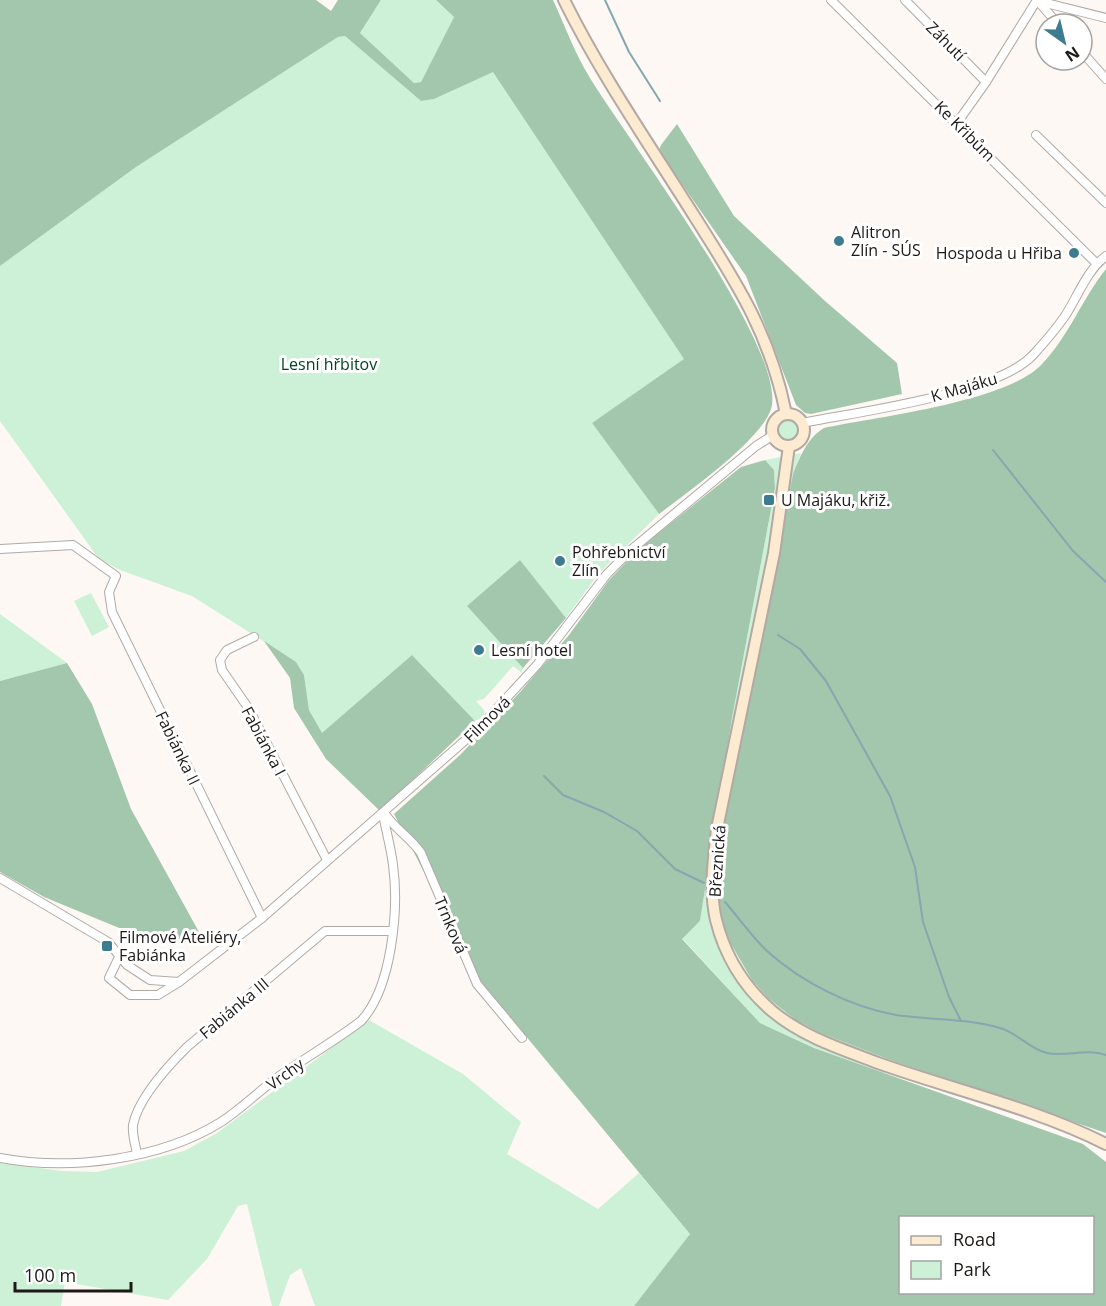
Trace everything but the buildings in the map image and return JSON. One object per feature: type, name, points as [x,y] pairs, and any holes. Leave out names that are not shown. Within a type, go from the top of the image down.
[{"type":"main road","points":[[564,0],[606,77],[753,313],[772,356],[786,414]]},
{"type":"main road","points":[[789,446],[780,444],[772,436],[773,423],[786,414],[794,416],[802,423]]},
{"type":"main road","name":"Březnická","points":[[802,423],[801,438],[789,446],[774,554],[717,829],[713,875],[714,907],[727,952],[734,968],[757,996],[773,1012],[800,1030],[852,1053],[1029,1113],[1106,1144]]},
{"type":"street","name":"Ke Křibům","points":[[831,0],[1096,263]]},
{"type":"street","name":"Záhutí","points":[[905,0],[987,82]]},
{"type":"street","points":[[957,123],[987,82],[1037,0]]},
{"type":"street","points":[[1037,0],[1106,18]]},
{"type":"street","points":[[1037,0],[1048,12]]},
{"type":"street","points":[[1094,66],[1106,79]]},
{"type":"street","points":[[1036,135],[1106,203]]},
{"type":"street","name":"K Majáku","points":[[802,423],[968,389],[1004,376],[1031,357],[1065,316],[1096,263],[1106,256]]},
{"type":"street","name":"Filmová","points":[[120,955],[109,978],[130,995],[158,995],[179,982],[262,918],[384,813],[506,702],[606,574],[632,549],[756,446],[772,436]]},
{"type":"street","name":"Fabiánka II","points":[[0,549],[73,545],[116,576],[109,592],[112,612],[262,918]]},
{"type":"street","name":"Fabiánka I","points":[[254,637],[227,651],[220,660],[222,670],[249,709],[327,860]]},
{"type":"street","name":"Vrchy","points":[[0,1158],[46,1165],[66,1165],[99,1162],[171,1145],[220,1123],[277,1078],[361,1021],[371,1011],[381,990],[388,964],[394,907],[393,866],[384,813]]},
{"type":"street","name":"Trnková","points":[[384,813],[391,824],[412,839],[421,853],[477,984],[522,1038]]},
{"type":"street","points":[[0,878],[108,942],[127,965],[150,980],[179,982]]},
{"type":"street","name":"Fabiánka III","points":[[137,1153],[133,1127],[136,1115],[167,1067],[187,1047],[326,931],[391,931]]},
{"type":"green space","points":[[0,0],[316,0],[331,11],[338,0],[381,0],[360,33],[414,83],[421,82],[454,17],[436,0],[553,0],[590,78],[699,241],[753,336],[768,375],[772,405],[767,418],[756,433],[723,464],[659,514],[592,423],[684,359],[493,72],[434,99],[421,101],[345,36],[338,37],[136,167],[0,266]]},
{"type":"green space","points":[[381,0],[436,0],[454,17],[421,82],[414,83],[360,33]]},
{"type":"green space","name":"Lesní hřbitov","points":[[345,36],[421,101],[434,99],[493,71],[685,360],[592,423],[659,514],[599,573],[566,618],[520,560],[468,607],[523,668],[522,673],[513,666],[484,699],[476,701],[484,710],[485,716],[475,721],[412,655],[322,734],[309,710],[304,675],[296,662],[192,596],[120,570],[99,559],[0,421],[0,266],[136,167],[338,37]]},
{"type":"green space","points":[[677,124],[734,216],[825,301],[897,363],[902,394],[811,414],[805,413],[796,405],[746,276],[659,151]]},
{"type":"green space","points":[[1106,269],[1106,1133],[890,1060],[821,1033],[796,1020],[768,998],[752,980],[731,944],[723,924],[717,891],[718,862],[729,789],[793,474],[805,448],[824,428],[972,398],[1025,377],[1052,353]]},
{"type":"green space","points":[[788,419],[796,422],[799,430],[796,438],[788,441],[780,438],[777,430],[780,422]]},
{"type":"green space","points":[[801,453],[793,474],[757,660],[723,924],[736,954],[752,978],[769,997],[789,1013],[811,1026],[890,1060],[884,1073],[814,1048],[760,1023],[682,938],[700,921],[732,718],[775,488],[774,470],[765,460]]},
{"type":"green space","points":[[765,460],[774,470],[775,488],[732,718],[700,921],[682,939],[760,1023],[814,1048],[1083,1144],[1106,1162],[1106,1306],[634,1306],[690,1234],[481,982],[394,814],[460,755],[521,691],[569,635],[609,580],[641,547],[741,467]]},
{"type":"green space","points":[[520,560],[566,618],[523,668],[467,606]]},
{"type":"green space","points":[[91,593],[109,627],[92,636],[74,601]]},
{"type":"green space","points":[[0,614],[67,663],[0,681]]},
{"type":"green space","points":[[264,641],[296,662],[304,675],[309,710],[322,733],[412,655],[475,721],[380,811],[326,759],[294,708],[290,678]]},
{"type":"green space","points":[[67,663],[92,704],[131,809],[204,941],[158,944],[44,897],[0,872],[0,681]]},
{"type":"green space","points":[[369,1020],[463,1074],[521,1122],[507,1154],[598,1209],[639,1173],[690,1234],[634,1306],[315,1306],[301,1268],[290,1275],[279,1306],[272,1306],[247,1204],[238,1206],[207,1259],[168,1300],[65,1282],[61,1306],[0,1306],[0,1163],[63,1171],[97,1172],[184,1151],[217,1133]]},
{"type":"waterway","points":[[605,0],[629,52],[660,101]]},
{"type":"waterway","points":[[993,450],[1073,551],[1106,582]]},
{"type":"waterway","points":[[778,635],[800,649],[826,681],[890,796],[915,867],[923,922],[949,997],[961,1021]]},
{"type":"waterway","points":[[544,776],[563,795],[604,812],[637,831],[675,869],[704,883]]},
{"type":"waterway","points":[[725,902],[756,940],[780,962],[811,983],[844,999],[896,1015],[961,1021],[1000,1028],[1047,1053],[1091,1052],[1106,1055]]},
{"type":"place","name":"Alitron Zlín - SÚS","points":[[839,241]]},
{"type":"place","name":"Hospoda u Hřiba","points":[[1074,253]]},
{"type":"place","name":"U Majáku, křiž.","points":[[769,500]]},
{"type":"place","name":"Pohřebnictví Zlín","points":[[560,561]]},
{"type":"place","name":"Lesní hotel","points":[[479,650]]},
{"type":"place","name":"Filmové Ateliéry, Fabiánka","points":[[107,946]]}]
